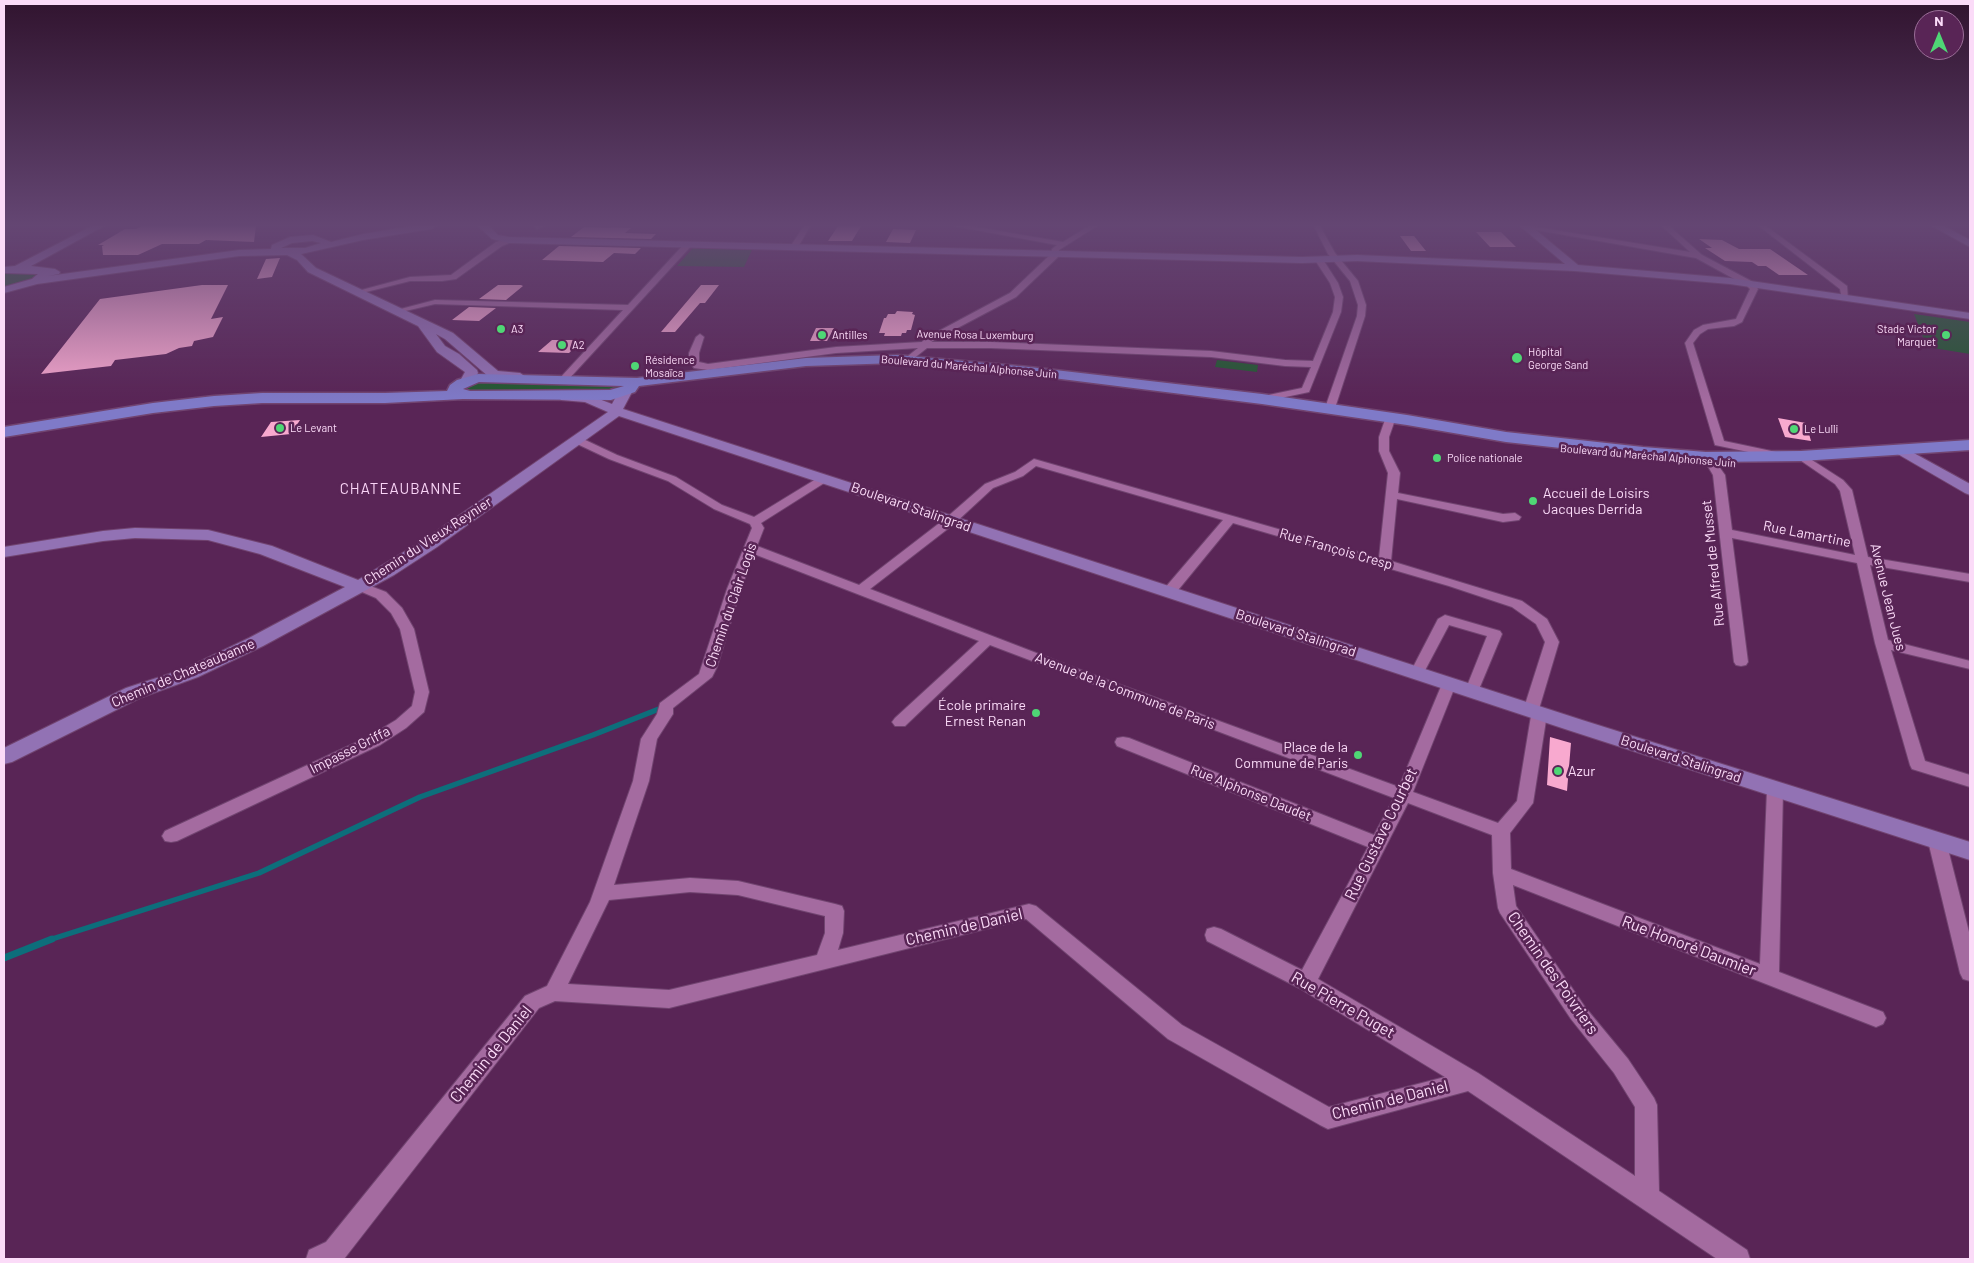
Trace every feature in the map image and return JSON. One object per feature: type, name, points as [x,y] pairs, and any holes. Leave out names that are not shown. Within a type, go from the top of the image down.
[{"type":"main road","name":"Boulevard du Maréchal Alphonse Juin","points":[[622,397],[653,381],[708,373],[823,361],[908,360],[924,352],[1262,399],[1318,405],[1390,420],[1544,442],[1709,460],[1806,459],[1970,453]]},
{"type":"main road","name":"Boulevard du Maréchal Alphonse Juin","points":[[622,397],[808,368],[904,365],[1289,408],[1318,405]]},
{"type":"main road","points":[[4,432],[153,408],[214,401],[262,398],[385,398],[462,387],[483,378],[563,380],[622,397]]},
{"type":"main road","points":[[4,425],[220,394],[270,390],[415,390],[462,387],[538,396],[611,395],[622,397]]},
{"type":"main road","name":"Boulevard du Maréchal Alphonse Juin","points":[[1907,454],[1970,445]]},
{"type":"main road","name":"Boulevard du Maréchal Alphonse Juin","points":[[1709,460],[1782,456],[1806,459]]},
{"type":"street","points":[[344,285],[423,325],[449,336],[494,374],[535,379]]},
{"type":"street","points":[[358,292],[386,285]]},
{"type":"street","points":[[563,380],[651,285]]},
{"type":"street","points":[[924,352],[932,339],[1013,295],[1023,285]]},
{"type":"street","points":[[1318,405],[1315,368],[1332,330],[1337,312],[1339,297],[1335,285]]},
{"type":"street","points":[[1318,405],[1361,316],[1362,305],[1355,285]]},
{"type":"street","points":[[1709,460],[1719,443],[1689,343],[1697,332],[1706,327],[1734,323],[1739,320],[1754,289],[1751,285]]},
{"type":"street","points":[[1756,285],[1970,316]]},
{"type":"street","points":[[1840,285],[1844,288],[1845,298]]},
{"type":"street","points":[[397,311],[435,302],[630,308]]},
{"type":"street","points":[[423,325],[441,349],[471,370],[472,373],[462,387]]},
{"type":"street","points":[[1332,330],[1354,333]]},
{"type":"street","name":"Avenue Rosa Luxemburg","points":[[700,337],[694,353],[694,362],[697,366],[708,367],[836,350],[924,352],[1001,345],[1211,354],[1315,368]]},
{"type":"street","name":"Boulevard Stalingrad","points":[[538,396],[622,397],[655,423],[1449,684],[1937,841]]},
{"type":"street","name":"Chemin du Vieux Reynier","points":[[4,552],[103,536],[135,533],[208,536],[233,540],[266,550],[360,586],[388,571],[431,543],[577,440],[622,397]]},
{"type":"street","points":[[1385,563],[1394,473],[1384,451],[1384,438],[1390,420]]},
{"type":"street","points":[[577,440],[613,457],[672,479],[718,507],[755,522],[825,478]]},
{"type":"street","points":[[1719,443],[1782,456]]},
{"type":"street","points":[[1907,454],[1970,490]]},
{"type":"street","name":"Avenue Jean Jues","points":[[1806,459],[1840,482],[1846,490],[1861,560],[1882,642],[1918,765],[1970,781]]},
{"type":"street","name":"Rue Alfred de Musset","points":[[1709,460],[1720,475],[1741,662]]},
{"type":"street","name":"Rue François Cresp","points":[[950,521],[989,486],[1019,474],[1034,462],[1230,520],[1454,582],[1517,604],[1542,622],[1552,642],[1535,712]]},
{"type":"street","points":[[1392,494],[1503,518],[1515,517]]},
{"type":"street","points":[[1169,592],[1230,520]]},
{"type":"street","points":[[861,590],[950,521]]},
{"type":"street","name":"Chemin du Clair Logis","points":[[554,992],[602,893],[641,781],[649,739],[665,714],[665,706],[705,677],[720,638],[734,589],[758,528],[755,522]]},
{"type":"street","name":"Rue Lamartine","points":[[1727,533],[1861,560],[1970,578]]},
{"type":"street","name":"Avenue de la Commune de Paris","points":[[751,548],[1403,796],[1501,831]]},
{"type":"street","name":"Chemin de Chateaubanne","points":[[4,757],[133,693],[191,673],[256,642],[360,586]]},
{"type":"street","name":"Impasse Griffa","points":[[171,836],[374,741],[401,724],[419,708],[422,692],[407,629],[396,611],[381,595],[360,586]]},
{"type":"street","points":[[1417,673],[1445,619],[1496,634],[1472,691]]},
{"type":"street","points":[[900,722],[989,639]]},
{"type":"street","points":[[1882,642],[1970,665]]},
{"type":"street","name":"Rue Gustave Courbet","points":[[1306,982],[1403,796],[1449,684]]},
{"type":"street","points":[[1501,831],[1524,803],[1535,712]]},
{"type":"street","name":"Rue Alphonse Daudet","points":[[1123,742],[1379,844]]},
{"type":"street","points":[[1769,977],[1775,790]]},
{"type":"street","name":"Chemin des Poivriers","points":[[1501,831],[1502,873],[1507,908],[1578,1013],[1622,1066],[1646,1105],[1647,1197]]},
{"type":"street","points":[[1937,841],[1970,851]]},
{"type":"street","points":[[1937,841],[1967,946],[1970,973]]},
{"type":"street","name":"Rue Honoré Daumier","points":[[1502,873],[1876,1018]]},
{"type":"street","points":[[602,893],[690,885],[738,888],[835,911],[834,933],[824,960]]},
{"type":"street","name":"Chemin de Daniel","points":[[318,1259],[335,1251],[532,1002],[554,992],[669,999],[1029,911],[1175,1032],[1328,1118],[1470,1080]]},
{"type":"street","name":"Rue Pierre Puget","points":[[1214,935],[1306,982],[1470,1080]]},
{"type":"street","points":[[1470,1080],[1738,1259]]},
{"type":"green space","points":[[4,285],[21,285],[17,287],[4,290]]},
{"type":"green space","name":"Stade Victor Marquet","points":[[1914,314],[1970,322],[1970,354],[1927,347]]},
{"type":"green space","points":[[1217,360],[1258,365],[1257,372],[1215,367]]},
{"type":"green space","points":[[466,381],[622,381],[630,389],[468,396],[455,388]]},
{"type":"building","points":[[202,285],[228,285],[211,319],[223,317],[213,337],[194,341],[192,346],[179,348],[166,354],[115,360],[111,366],[41,374],[100,299]]},
{"type":"building","points":[[498,285],[523,286],[506,300],[479,299]]},
{"type":"building","points":[[701,285],[719,285],[705,303],[700,303],[675,332],[661,332]]},
{"type":"building","points":[[469,307],[496,308],[479,321],[452,320]]},
{"type":"building","points":[[897,311],[913,312],[912,314],[915,315],[911,330],[902,333],[901,336],[884,336],[885,333],[879,333],[884,318],[888,314],[895,314]]},
{"type":"building","name":"Antilles","points":[[816,328],[834,328],[827,341],[810,341]]},
{"type":"building","name":"A2","points":[[552,340],[582,340],[569,353],[538,352]]},
{"type":"building","name":"Le Lulli","points":[[1778,418],[1806,423],[1811,441],[1785,437]]},
{"type":"building","name":"Le Levant","points":[[300,420],[291,434],[261,437],[271,422]]},
{"type":"building","name":"Azur","points":[[1550,737],[1571,743],[1567,791],[1547,785]]},
{"type":"waterway","points":[[51,939],[259,873],[420,797],[593,735],[664,707]]},
{"type":"waterway","points":[[4,958],[51,939]]},
{"type":"place","name":"A3","points":[[501,329]]},
{"type":"place","name":"Antilles","points":[[822,335]]},
{"type":"place","name":"Stade Victor Marquet","points":[[1946,335]]},
{"type":"place","name":"A2","points":[[562,345]]},
{"type":"place","name":"Hôpital George Sand","points":[[1517,358]]},
{"type":"place","name":"Résidence Mosaïca","points":[[635,366]]},
{"type":"place","name":"Le Levant","points":[[280,428]]},
{"type":"place","name":"Le Lulli","points":[[1794,429]]},
{"type":"place","name":"Police nationale","points":[[1437,458]]},
{"type":"place","name":"Accueil de Loisirs Jacques Derrida","points":[[1533,501]]},
{"type":"place","name":"École primaire Ernest Renan","points":[[1036,713]]},
{"type":"place","name":"Place de la Commune de Paris","points":[[1358,755]]},
{"type":"place","name":"Azur","points":[[1558,771]]},
{"type":"district","name":"CHATEAUBANNE","points":[[401,489]]}]
